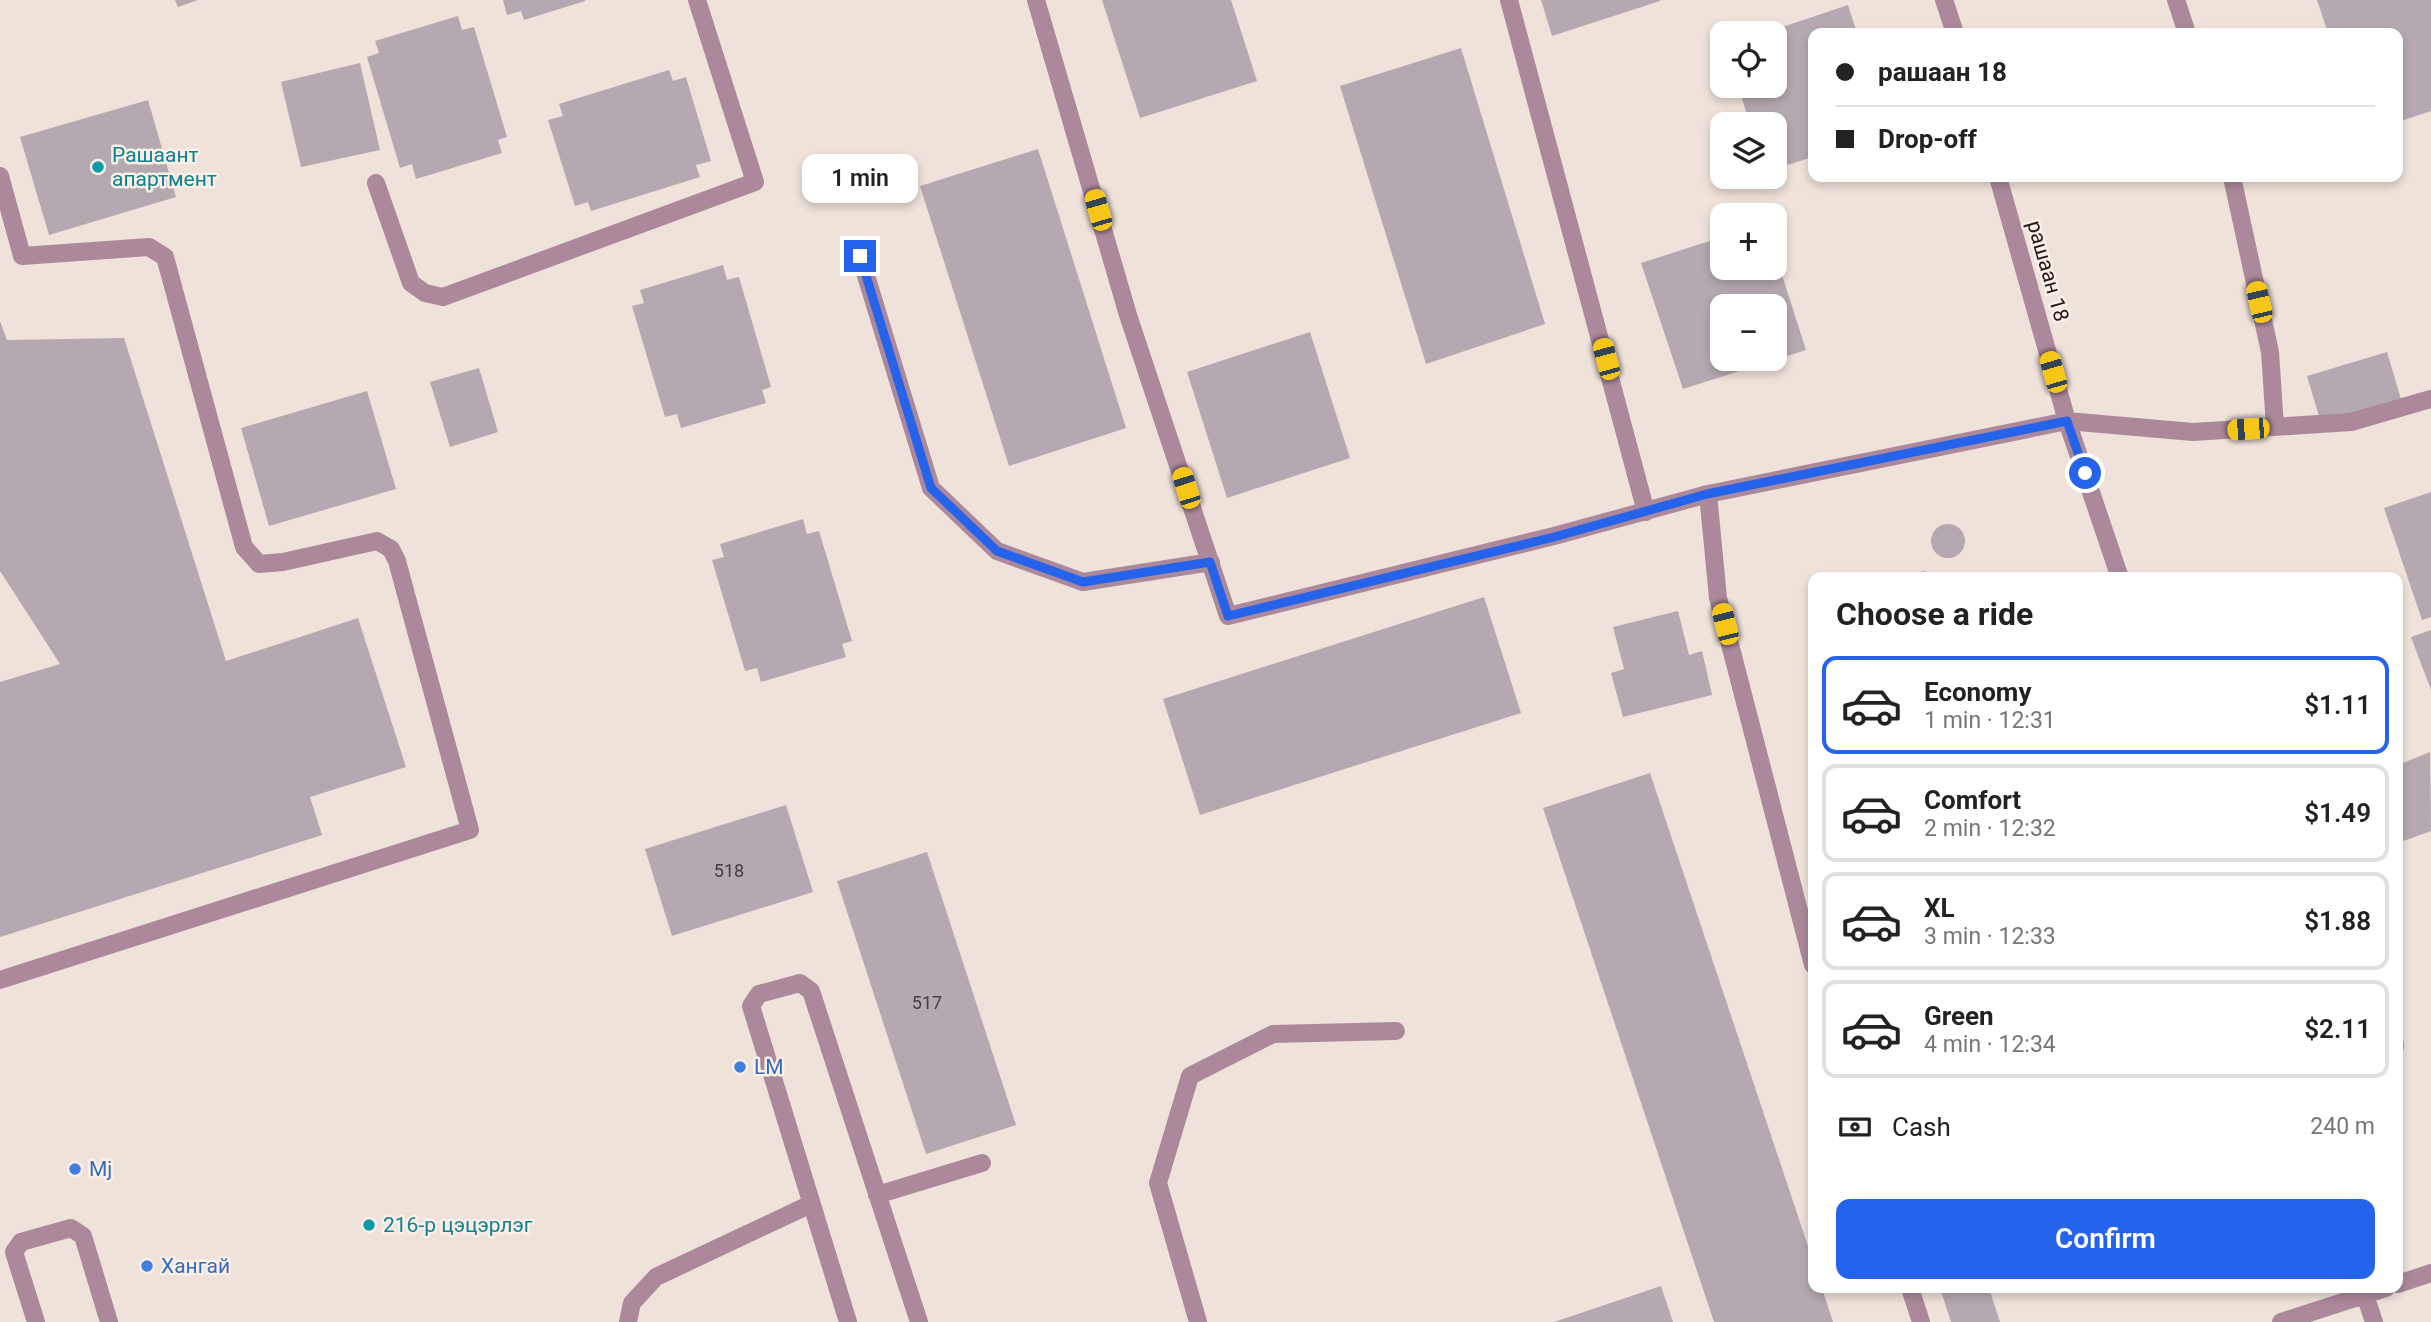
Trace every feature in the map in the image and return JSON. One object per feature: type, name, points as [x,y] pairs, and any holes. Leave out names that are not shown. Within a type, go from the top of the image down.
[{"type":"street","points":[[376,183],[411,284],[425,293],[443,297],[755,182],[697,0]]},
{"type":"street","points":[[1036,0],[1128,315],[1228,616],[1554,537],[1707,494],[2067,421],[2193,432],[2351,422],[2431,399]]},
{"type":"street","points":[[1509,0],[1646,512]]},
{"type":"street","points":[[1944,0],[1953,28]]},
{"type":"street","points":[[2176,0],[2185,28]]},
{"type":"street","points":[[0,176],[22,256],[149,247],[164,257],[244,547],[259,564],[283,562],[377,541],[391,549],[397,561],[470,830],[0,980]]},
{"type":"street","name":"рашаан 18","points":[[1999,182],[2067,421],[2118,572]]},
{"type":"street","points":[[2233,182],[2270,352],[2275,427]]},
{"type":"street","points":[[860,256],[931,488],[997,551],[1083,582],[1210,562]]},
{"type":"street","points":[[1707,494],[1718,598],[1808,946]]},
{"type":"street","points":[[849,1322],[751,1006],[759,994],[800,983],[811,992],[919,1322]]},
{"type":"street","points":[[1198,1322],[1158,1183],[1190,1076],[1273,1034],[1396,1031]]},
{"type":"street","points":[[877,1195],[982,1163]]},
{"type":"street","points":[[628,1322],[632,1303],[656,1277],[811,1204]]},
{"type":"street","points":[[36,1322],[14,1252],[21,1242],[71,1228],[83,1236],[109,1322]]},
{"type":"street","points":[[2403,1282],[2431,1273]]},
{"type":"street","points":[[1912,1293],[1921,1322]]},
{"type":"street","points":[[2281,1322],[2371,1293]]},
{"type":"street","points":[[2365,1295],[2374,1322]]},
{"type":"building","points":[[175,0],[198,0],[178,7]]},
{"type":"building","points":[[503,0],[585,1],[524,20],[521,11],[507,15]]},
{"type":"building","points":[[1102,0],[1231,0],[1257,81],[1140,118]]},
{"type":"building","points":[[1541,0],[1660,0],[1660,1],[1552,36]]},
{"type":"building","points":[[2317,0],[2431,0],[2431,111],[2403,120],[2403,28],[2326,28]]},
{"type":"building","points":[[1848,5],[1855,28],[1808,28],[1808,159],[1787,165],[1787,112],[1746,112],[1742,98],[1787,98],[1787,26]]},
{"type":"building","points":[[458,16],[462,30],[474,27],[507,137],[498,140],[502,153],[416,179],[412,164],[400,168],[367,57],[379,53],[375,41]]},
{"type":"building","points":[[1461,48],[1545,324],[1426,364],[1340,86]]},
{"type":"building","points":[[360,63],[380,150],[301,167],[281,82]]},
{"type":"building","points":[[669,70],[673,81],[686,77],[711,161],[696,165],[700,177],[591,211],[588,202],[575,206],[548,120],[563,116],[559,104]]},
{"type":"building","name":"Рашаант апартмент","points":[[148,100],[176,197],[49,235],[20,137]]},
{"type":"building","points":[[1038,149],[1126,428],[1009,466],[920,186]]},
{"type":"building","points":[[1710,241],[1710,280],[1784,280],[1806,350],[1787,356],[1787,294],[1710,294],[1710,371],[1740,371],[1683,389],[1641,263]]},
{"type":"building","points":[[723,265],[727,280],[739,277],[771,387],[762,390],[766,403],[681,428],[677,414],[665,417],[632,306],[644,303],[640,290]]},
{"type":"building","points":[[0,321],[7,340],[124,338],[226,661],[358,618],[406,767],[310,797],[322,835],[0,937],[0,682],[60,664],[0,571]]},
{"type":"building","points":[[1310,332],[1350,458],[1227,498],[1187,372]]},
{"type":"building","points":[[2387,352],[2401,399],[2321,423],[2307,376]]},
{"type":"building","points":[[479,368],[498,432],[450,447],[430,382]]},
{"type":"building","points":[[367,391],[396,489],[269,526],[241,428]]},
{"type":"building","points":[[2431,492],[2431,617],[2422,620],[2384,508]]},
{"type":"building","points":[[803,519],[807,534],[819,531],[852,641],[842,644],[846,657],[761,682],[757,668],[745,671],[712,560],[724,557],[720,544]]},
{"type":"building","points":[[1948,524],[1960,529],[1965,541],[1960,553],[1948,558],[1936,553],[1931,541],[1936,529]]},
{"type":"building","points":[[1484,597],[1521,713],[1200,815],[1163,699]]},
{"type":"building","points":[[1678,611],[1689,655],[1702,651],[1712,695],[1623,717],[1611,673],[1624,669],[1613,627]]},
{"type":"building","points":[[2431,630],[2431,690],[2411,637]]},
{"type":"building","points":[[2430,752],[2431,831],[2403,841],[2403,763]]},
{"type":"building","points":[[1650,773],[1808,1246],[1808,1293],[1824,1293],[1833,1322],[1714,1322],[1543,808]]},
{"type":"building","points":[[786,805],[813,892],[672,936],[645,849]]},
{"type":"building","points":[[927,852],[1016,1125],[926,1154],[837,881]]},
{"type":"building","points":[[1661,1286],[1673,1322],[1554,1322]]},
{"type":"building","points":[[1942,1293],[1991,1293],[2000,1322],[1951,1322]]},
{"type":"place","name":"Рашаант апартмент","points":[[98,167]]},
{"type":"place","name":"LM","points":[[740,1067]]},
{"type":"place","name":"Mj","points":[[75,1169]]},
{"type":"place","name":"216-р цэцэрлэг","points":[[369,1225]]},
{"type":"place","name":"Хангай","points":[[147,1266]]},
{"type":"route","points":[[860,256],[931,488],[997,551],[1083,582],[1210,562],[1228,616],[1554,537],[1707,494],[2067,421],[2085,473]]}]
